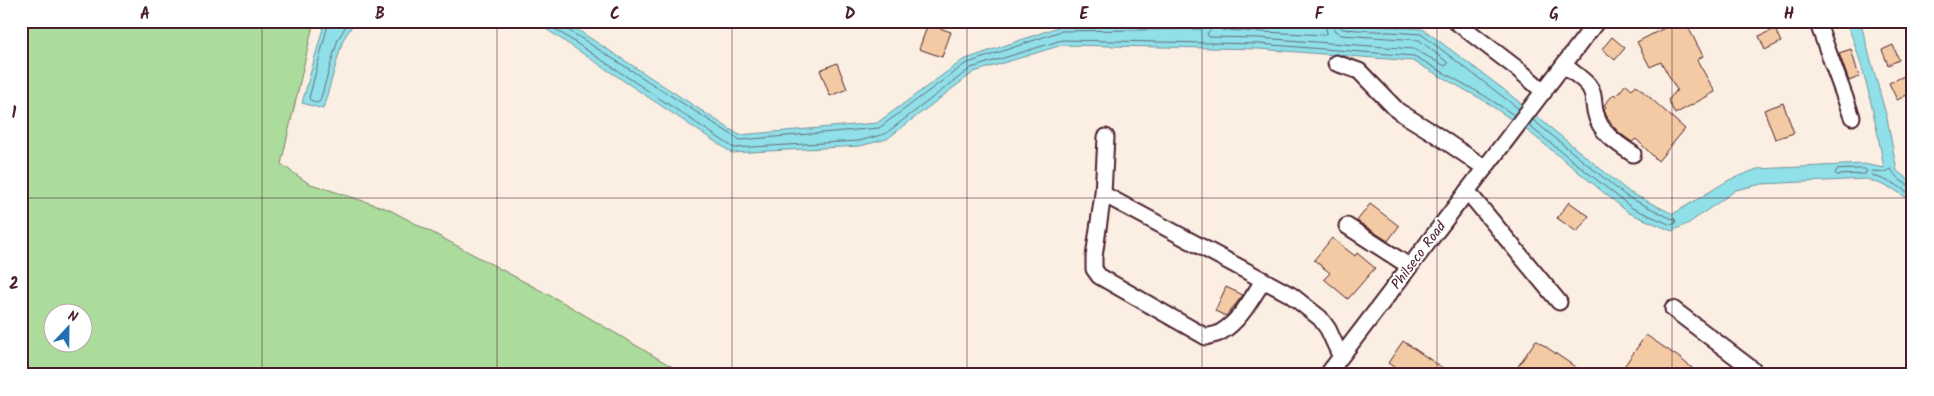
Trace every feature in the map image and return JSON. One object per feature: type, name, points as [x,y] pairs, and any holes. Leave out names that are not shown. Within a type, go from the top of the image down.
[{"type":"street","points":[[1455,21],[1519,70],[1541,95]]},
{"type":"street","name":"Philseco Road","points":[[1332,373],[1340,356],[1597,21]]},
{"type":"street","points":[[1817,21],[1852,117]]},
{"type":"street","points":[[1336,63],[1359,71],[1398,111],[1485,168]]},
{"type":"street","points":[[1564,65],[1589,86],[1594,96],[1595,111],[1599,124],[1607,135],[1633,154]]},
{"type":"street","points":[[1106,137],[1103,194],[1094,257],[1094,269],[1099,276],[1206,336],[1220,333],[1232,324],[1242,313],[1263,281]]},
{"type":"street","points":[[1468,191],[1559,302]]},
{"type":"street","points":[[1103,194],[1291,295],[1320,318],[1328,329],[1340,356]]},
{"type":"street","points":[[1347,226],[1409,266]]},
{"type":"street","points":[[1673,309],[1752,369],[1757,375]]},
{"type":"green space","points":[[21,21],[314,21],[281,164],[308,183],[388,209],[566,304],[686,375],[21,375]]},
{"type":"water","points":[[325,21],[355,21],[343,40],[323,109],[302,103]]},
{"type":"water","points":[[534,21],[564,21],[739,135],[877,123],[963,60],[1061,26],[1315,22],[1423,29],[1502,88],[1629,192],[1673,214],[1729,180],[1757,169],[1864,164],[1884,168],[1864,75],[1846,21],[1860,21],[1887,118],[1897,171],[1913,183],[1913,202],[1893,189],[1867,179],[1762,184],[1736,190],[1689,223],[1672,231],[1629,213],[1528,131],[1483,100],[1413,61],[1259,49],[1062,45],[974,72],[887,139],[860,146],[732,153]]},
{"type":"building","points":[[1678,21],[1685,21],[1703,56],[1697,60],[1715,92],[1675,114],[1668,100],[1677,90],[1661,62],[1650,67],[1637,42]]},
{"type":"building","points":[[928,24],[951,32],[942,57],[919,49]]},
{"type":"building","points":[[1775,29],[1781,42],[1765,50],[1759,36]]},
{"type":"building","points":[[1612,37],[1625,48],[1615,60],[1602,49]]},
{"type":"building","points":[[1893,45],[1899,60],[1888,65],[1882,50]]},
{"type":"building","points":[[1851,49],[1859,77],[1849,81],[1839,53]]},
{"type":"building","points":[[837,63],[847,89],[830,96],[820,70]]},
{"type":"building","points":[[1904,76],[1911,93],[1897,100],[1889,83]]},
{"type":"building","points":[[1626,84],[1632,89],[1636,85],[1685,129],[1658,161],[1636,139],[1632,142],[1621,134],[1606,115],[1604,109],[1606,107],[1604,105],[1614,94],[1616,96]]},
{"type":"building","points":[[1783,103],[1794,133],[1775,139],[1764,110]]},
{"type":"building","points":[[1569,202],[1589,216],[1577,232],[1557,218]]},
{"type":"building","points":[[1370,204],[1399,226],[1388,241],[1357,221]]},
{"type":"building","points":[[1332,238],[1355,256],[1357,253],[1375,268],[1348,299],[1324,279],[1330,273],[1314,260]]},
{"type":"building","points":[[1226,287],[1243,295],[1226,316],[1215,311]]},
{"type":"building","points":[[1646,335],[1677,356],[1701,375],[1618,375]]},
{"type":"building","points":[[1536,340],[1587,375],[1512,375]]},
{"type":"building","points":[[1403,341],[1453,375],[1405,375],[1388,363]]}]
